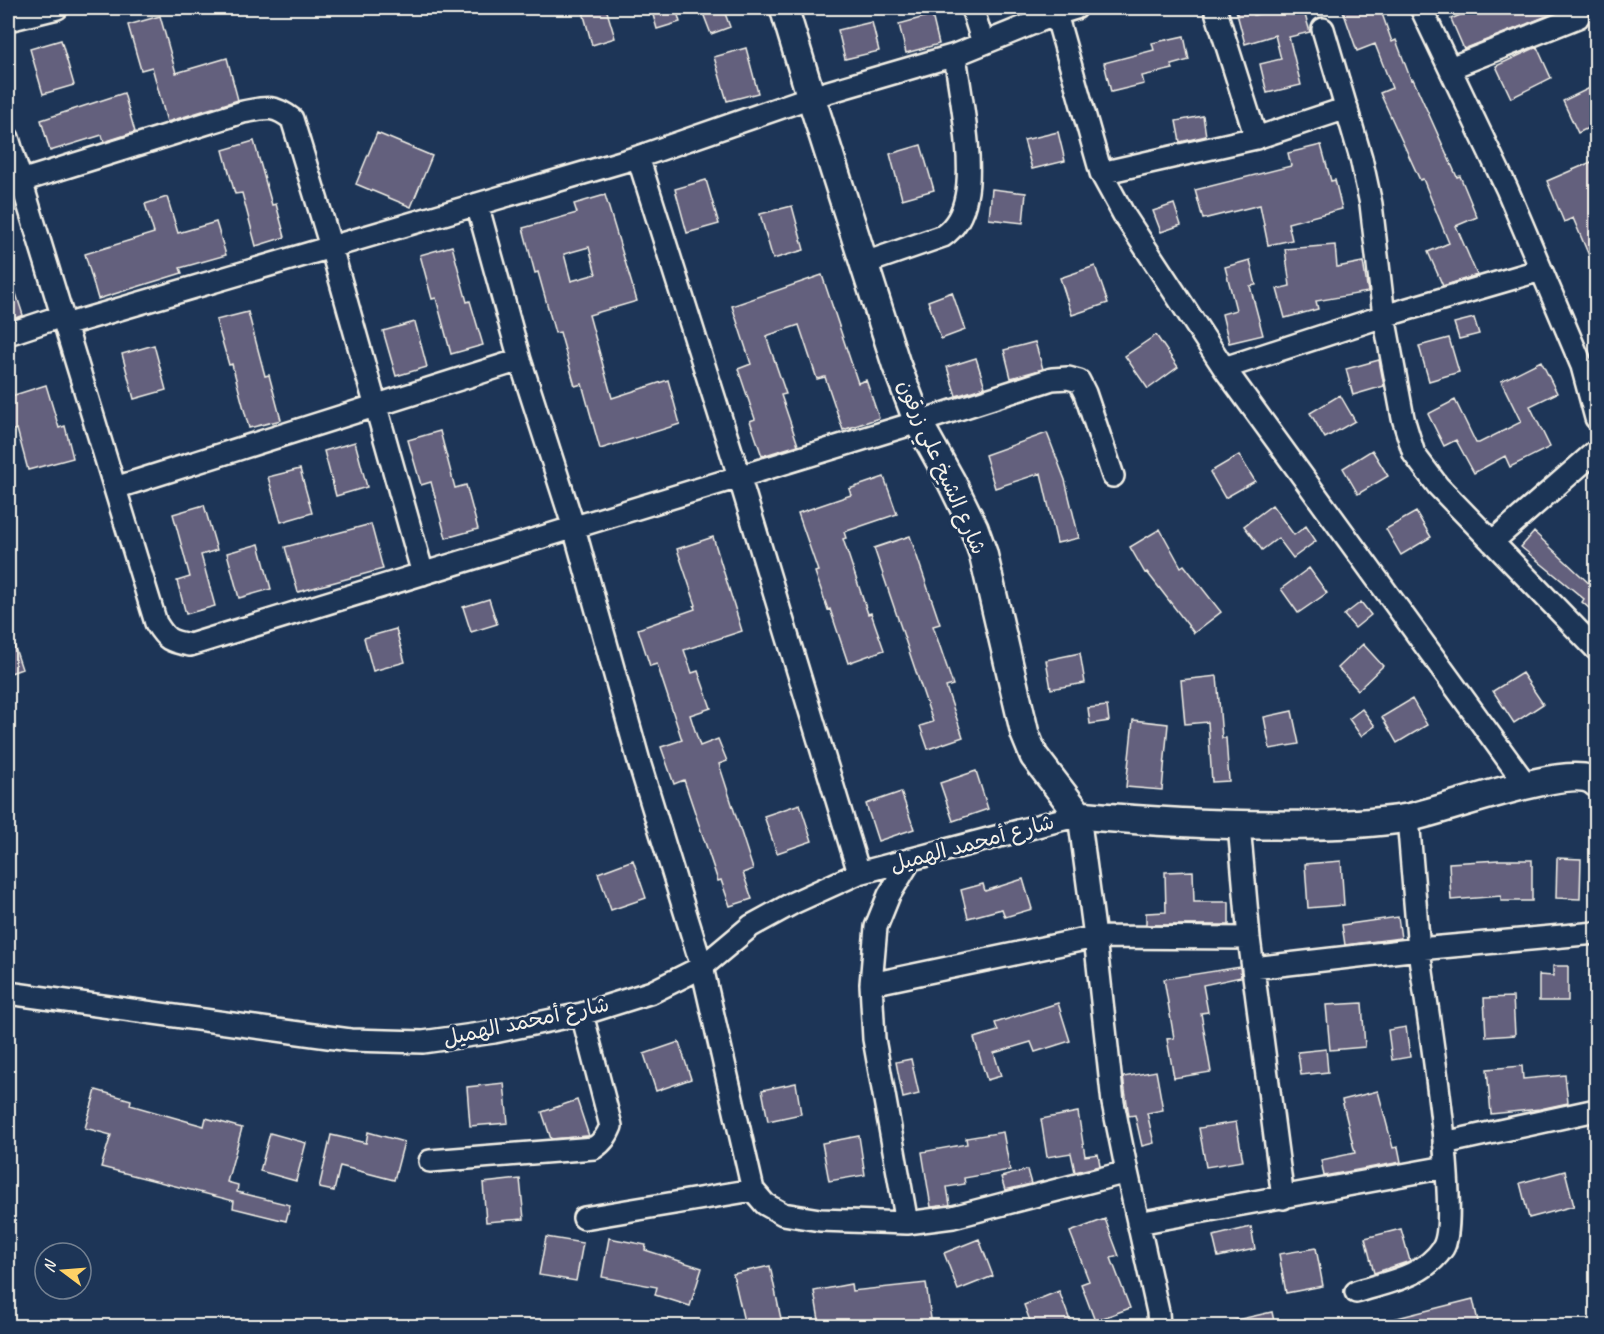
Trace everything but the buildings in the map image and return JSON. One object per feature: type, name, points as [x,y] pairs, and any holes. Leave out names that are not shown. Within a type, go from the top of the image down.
[{"type":"main road","name":"شارع الشيخ علي زرقون","points":[[784,8],[896,364],[918,422],[974,528],[983,553],[1024,734],[1034,756],[1078,815]]},
{"type":"main road","points":[[1078,815],[1239,825],[1328,826],[1408,818],[1543,780],[1594,777]]},
{"type":"street","points":[[8,20],[57,8]]},
{"type":"street","points":[[972,8],[983,43]]},
{"type":"street","points":[[8,334],[331,247],[638,157],[811,98],[955,55],[1076,8]]},
{"type":"street","points":[[1215,8],[1256,138]]},
{"type":"street","points":[[1421,8],[1507,189],[1541,270],[1589,364],[1596,418]]},
{"type":"street","points":[[1056,14],[1101,173],[1124,214],[1224,368],[1527,786]]},
{"type":"street","points":[[1450,68],[1578,17]]},
{"type":"street","points":[[1323,29],[1347,108],[1371,204],[1384,316],[1403,418],[1414,454],[1438,486],[1596,649]]},
{"type":"street","points":[[865,263],[944,236],[954,228],[961,214],[967,197],[968,160],[955,55]]},
{"type":"street","points":[[14,184],[243,112],[269,107],[281,110],[292,119],[331,247],[423,574]]},
{"type":"street","points":[[1101,173],[1256,138],[1347,108]]},
{"type":"street","points":[[8,138],[14,184],[63,320],[156,623],[165,637],[177,642],[190,645],[1052,379],[1068,378],[1079,381],[1113,476]]},
{"type":"street","points":[[638,157],[739,476],[859,873]]},
{"type":"street","points":[[477,204],[520,360],[574,528],[640,765],[702,967],[753,1190],[765,1204],[783,1214],[820,1220],[907,1223],[953,1217],[1127,1172]]},
{"type":"street","points":[[1224,368],[1384,316],[1541,270]]},
{"type":"street","points":[[116,488],[520,360]]},
{"type":"street","points":[[1492,542],[1596,451]]},
{"type":"street","points":[[1078,815],[1095,937],[1113,1103],[1158,1312],[1159,1326]]},
{"type":"street","name":"شارع أمحمد الهميل","points":[[8,993],[315,1036],[380,1042],[423,1042],[494,1032],[582,1014],[652,992],[702,967],[751,926],[793,903],[859,873],[1078,815]]},
{"type":"street","points":[[1356,1292],[1419,1272],[1432,1262],[1444,1245],[1448,1226],[1444,1143],[1419,949],[1408,818]]},
{"type":"street","points":[[1239,825],[1249,938],[1283,1198]]},
{"type":"street","points":[[907,1223],[874,1039],[872,984],[876,927],[889,895],[911,859]]},
{"type":"street","points":[[1253,968],[1419,949],[1596,933]]},
{"type":"street","points":[[872,984],[1095,937],[1249,938]]},
{"type":"street","points":[[430,1161],[594,1148],[601,1143],[611,1126],[582,1014]]},
{"type":"street","points":[[1444,1143],[1596,1110]]},
{"type":"street","points":[[1138,1223],[1446,1167]]},
{"type":"street","points":[[584,1218],[753,1190]]}]
